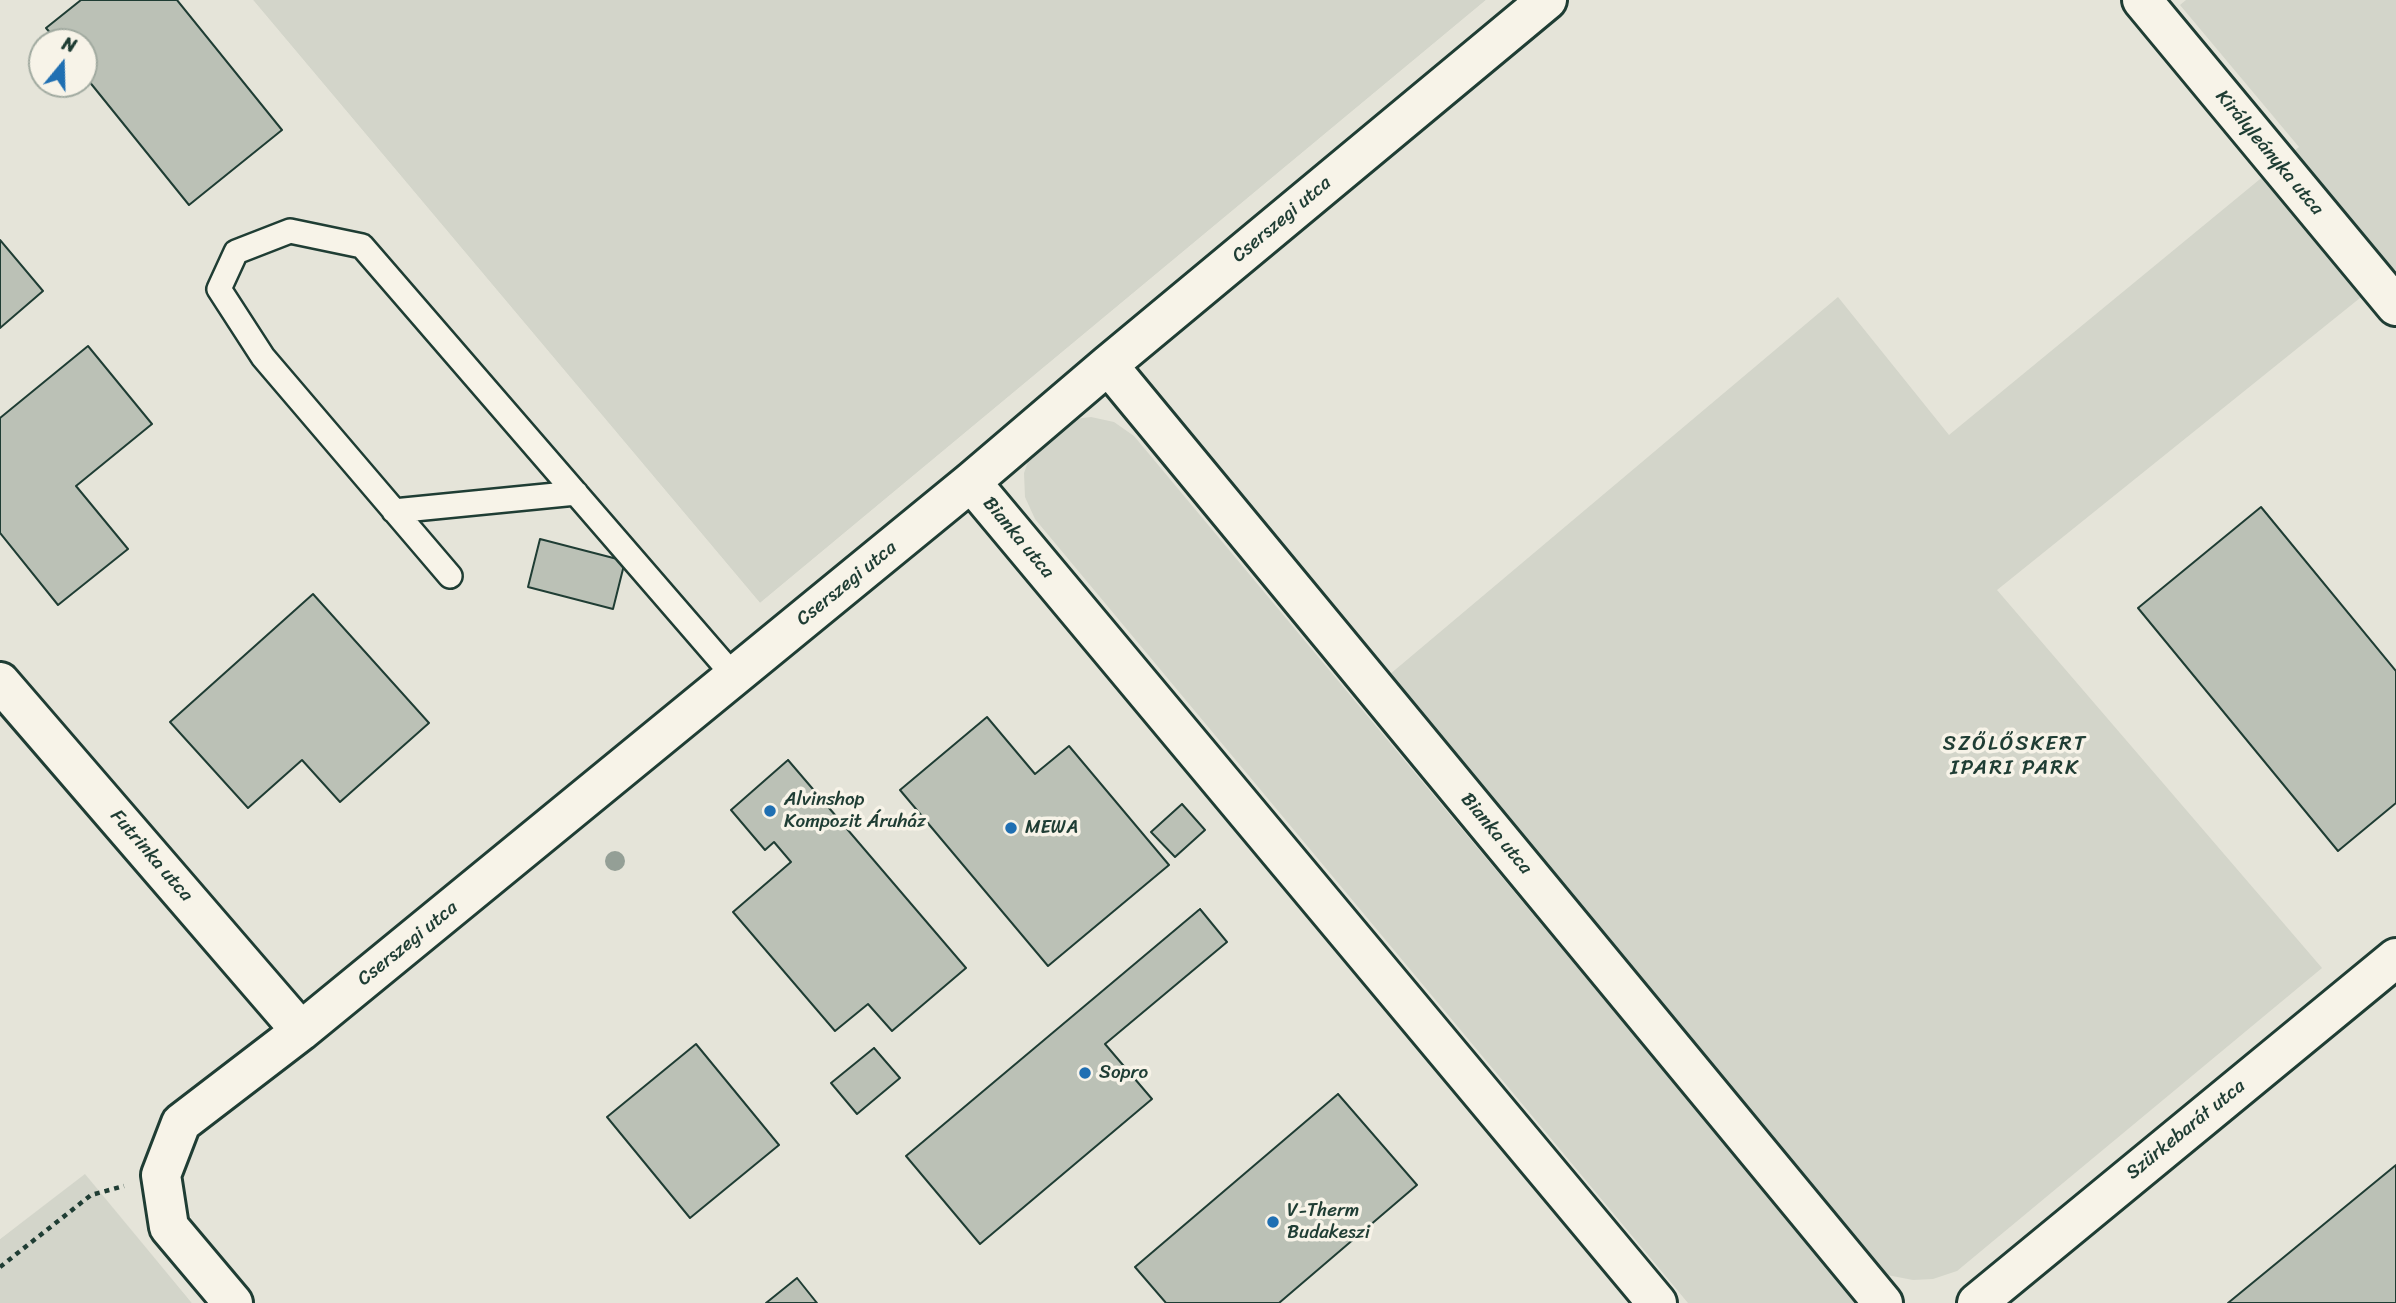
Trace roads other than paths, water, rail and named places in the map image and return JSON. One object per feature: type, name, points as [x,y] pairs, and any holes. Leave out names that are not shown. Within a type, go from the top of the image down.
[{"type":"street","name":"Cserszegi utca","points":[[233,1303],[169,1227],[161,1175],[181,1123],[301,1031],[971,482],[1547,0]]},
{"type":"street","name":"Királyleányka utca","points":[[2142,0],[2396,306]]},
{"type":"street","name":"Bianka utca","points":[[1108,365],[1883,1303]]},
{"type":"street","name":"Bianka utca","points":[[971,482],[1657,1303]]},
{"type":"street","name":"Futrinka utca","points":[[0,682],[301,1031]]},
{"type":"street","name":"Szürkebarát utca","points":[[1977,1303],[2396,958]]},
{"type":"lane","points":[[450,576],[263,357],[219,289],[236,252],[290,231],[362,246],[734,676]]},
{"type":"lane","points":[[394,511],[576,493]]},
{"type":"place","name":"Alvinshop Kompozit Áruház","points":[[770,811]]},
{"type":"place","name":"MEWA","points":[[1011,828]]},
{"type":"place","name":"Sopro","points":[[1085,1073]]},
{"type":"place","name":"V-Therm Budakeszi","points":[[1273,1222]]},
{"type":"district","name":"SZŐLŐSKERT IPARI PARK","points":[[2015,757]]}]
